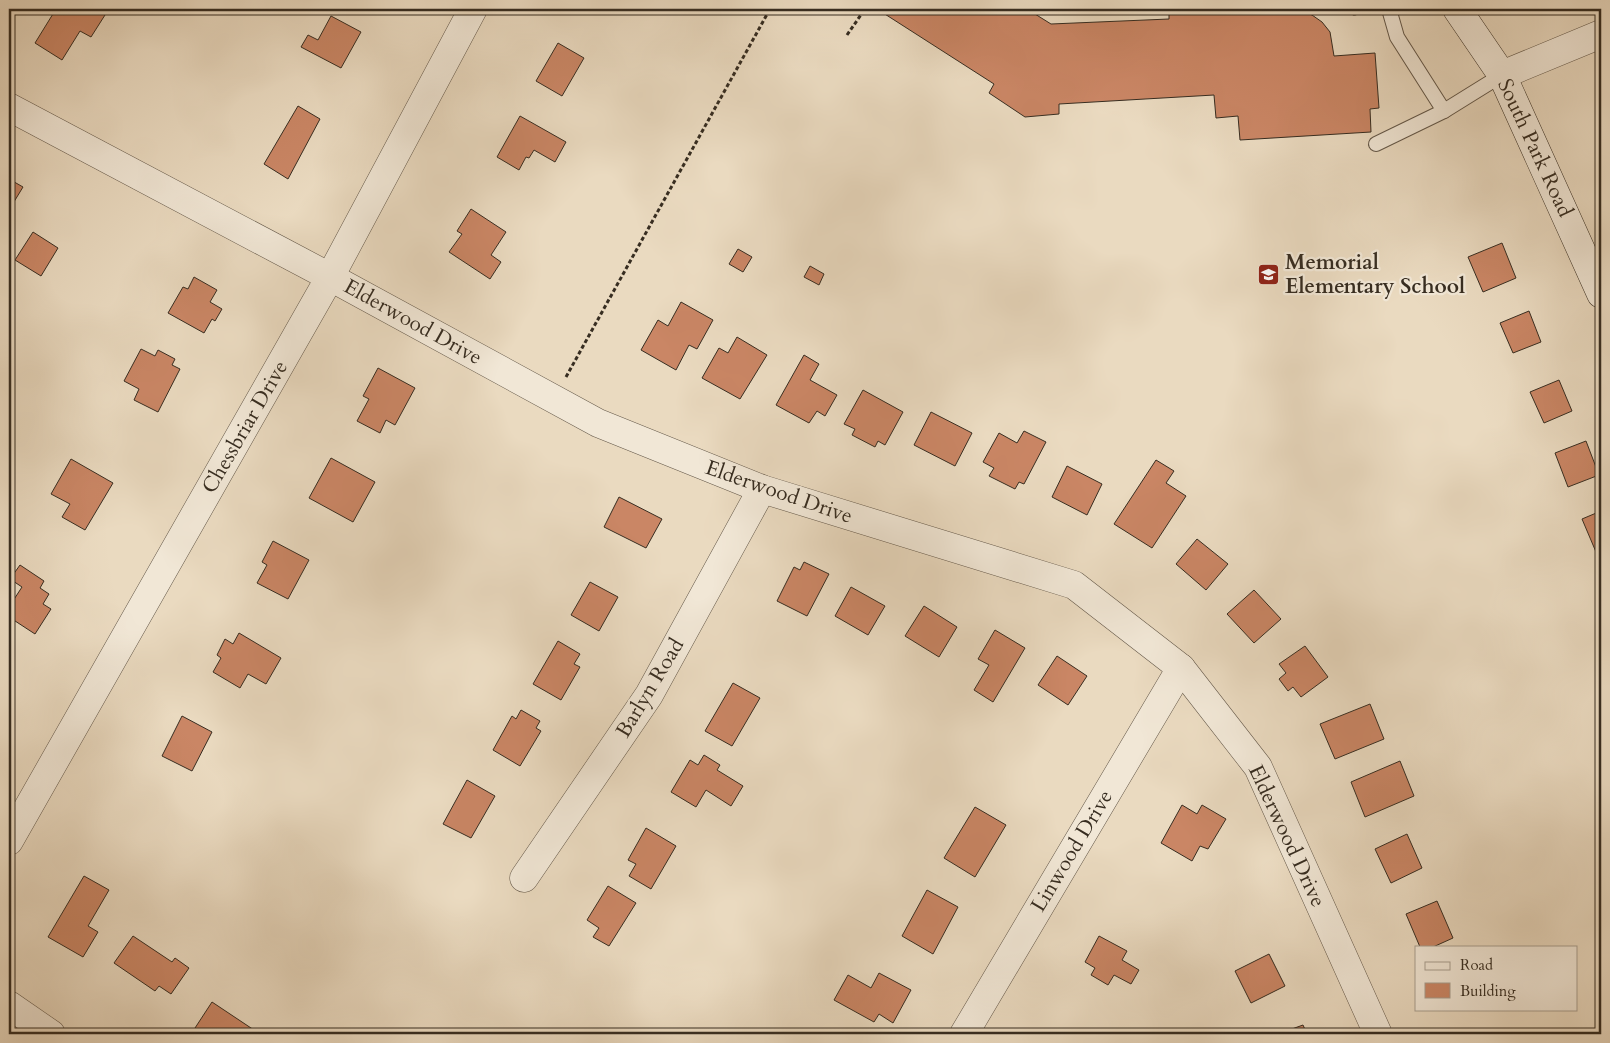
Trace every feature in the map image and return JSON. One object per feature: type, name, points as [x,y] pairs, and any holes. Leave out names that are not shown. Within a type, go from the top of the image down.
[{"type":"street","name":"Chessbriar Drive","points":[[9,841],[330,277],[473,9]]},
{"type":"street","name":"South Park Road","points":[[1457,9],[1502,75],[1601,294]]},
{"type":"street","points":[[1502,75],[1601,34]]},
{"type":"street","name":"Elderwood Drive","points":[[9,107],[330,277],[598,423],[762,490],[1074,585],[1181,668],[1258,766],[1378,1034]]},
{"type":"street","name":"Barlyn Road","points":[[524,878],[649,695],[762,490]]},
{"type":"street","name":"Linwood Drive","points":[[964,1034],[1181,668]]},
{"type":"street","points":[[9,1005],[52,1034]]},
{"type":"lane","points":[[1389,10],[1397,37],[1444,111]]},
{"type":"lane","points":[[1376,144],[1444,111],[1502,75]]},
{"type":"path","points":[[554,399],[770,9]]},
{"type":"path","points":[[847,35],[865,9]]},
{"type":"path","points":[[1340,9],[1354,14],[1389,10]]},
{"type":"building","points":[[56,9],[95,9],[105,15],[91,37],[80,31],[62,60],[35,43]]},
{"type":"building","points":[[877,9],[1027,9],[1051,24],[1169,19],[1169,9],[1295,9],[1312,15],[1322,22],[1330,32],[1334,56],[1375,53],[1379,108],[1370,109],[1371,132],[1240,140],[1238,116],[1216,118],[1214,95],[1059,104],[1059,114],[1025,117],[989,93],[994,84]]},
{"type":"building","points":[[331,16],[361,32],[341,68],[301,47],[308,35],[318,40]]},
{"type":"building","points":[[558,43],[584,58],[562,96],[536,81]]},
{"type":"building","points":[[298,106],[320,119],[288,179],[264,164]]},
{"type":"building","points":[[520,116],[566,142],[555,162],[534,150],[529,158],[526,157],[519,170],[497,157]]},
{"type":"building","points":[[9,179],[23,187],[9,210]]},
{"type":"building","points":[[471,209],[506,232],[491,255],[501,262],[490,279],[449,252],[462,234],[457,231]]},
{"type":"building","points":[[33,232],[58,248],[41,276],[15,260]]},
{"type":"building","points":[[1502,243],[1516,278],[1483,292],[1468,257]]},
{"type":"building","points":[[738,249],[752,257],[743,272],[729,264]]},
{"type":"building","points":[[810,266],[824,274],[819,285],[804,277]]},
{"type":"building","points":[[194,277],[217,290],[210,302],[222,309],[215,321],[212,319],[204,333],[168,313],[183,287],[188,289]]},
{"type":"building","points":[[681,302],[713,320],[697,349],[689,345],[676,370],[641,350],[658,320],[668,326]]},
{"type":"building","points":[[1529,311],[1541,342],[1513,353],[1500,323]]},
{"type":"building","points":[[737,337],[767,355],[740,399],[702,378],[719,348],[728,353]]},
{"type":"building","points":[[141,349],[155,356],[158,350],[175,359],[172,365],[180,369],[158,412],[134,400],[139,389],[124,381]]},
{"type":"building","points":[[804,355],[819,364],[810,380],[837,395],[825,416],[817,411],[809,423],[776,405]]},
{"type":"building","points":[[378,368],[415,388],[395,425],[386,420],[380,433],[357,421],[369,399],[363,396]]},
{"type":"building","points":[[1559,380],[1572,411],[1544,423],[1530,392]]},
{"type":"building","points":[[863,390],[903,412],[885,445],[878,441],[875,447],[852,435],[855,429],[844,424]]},
{"type":"building","points":[[931,412],[972,433],[955,466],[914,445]]},
{"type":"building","points":[[1024,431],[1046,442],[1024,484],[1019,482],[1015,489],[989,476],[994,468],[983,462],[999,433],[1017,443]]},
{"type":"building","points":[[1586,441],[1599,475],[1568,487],[1555,453]]},
{"type":"building","points":[[331,458],[375,482],[353,522],[309,498]]},
{"type":"building","points":[[71,459],[113,483],[85,530],[62,517],[70,504],[51,494]]},
{"type":"building","points":[[1156,460],[1174,471],[1166,483],[1186,496],[1152,548],[1114,524]]},
{"type":"building","points":[[1067,466],[1102,484],[1087,515],[1052,497]]},
{"type":"building","points":[[619,497],[662,519],[646,548],[604,527]]},
{"type":"building","points":[[1601,511],[1601,550],[1596,552],[1582,519]]},
{"type":"building","points":[[1197,539],[1228,564],[1206,590],[1176,564]]},
{"type":"building","points":[[273,541],[309,560],[288,599],[257,583],[267,565],[262,562]]},
{"type":"building","points":[[804,562],[829,574],[807,616],[777,601],[794,567],[800,570]]},
{"type":"building","points":[[20,565],[44,581],[40,588],[49,594],[43,604],[51,609],[35,634],[9,617],[9,607],[22,587],[10,579]]},
{"type":"building","points":[[590,582],[618,597],[599,631],[571,615]]},
{"type":"building","points":[[851,587],[885,606],[868,635],[835,616]]},
{"type":"building","points":[[1254,590],[1281,619],[1254,643],[1227,614]]},
{"type":"building","points":[[924,606],[957,627],[939,657],[905,636]]},
{"type":"building","points":[[995,630],[1025,648],[993,702],[974,690],[989,665],[978,659]]},
{"type":"building","points":[[239,633],[281,658],[266,684],[248,674],[240,688],[213,672],[221,658],[217,655],[225,639],[233,644]]},
{"type":"building","points":[[558,641],[580,654],[574,664],[580,667],[561,700],[533,684]]},
{"type":"building","points":[[1305,646],[1328,677],[1301,697],[1293,687],[1288,691],[1279,679],[1286,673],[1279,664]]},
{"type":"building","points":[[1057,656],[1087,676],[1068,705],[1038,685]]},
{"type":"building","points":[[733,683],[760,698],[732,746],[705,731]]},
{"type":"building","points":[[1370,704],[1384,739],[1335,759],[1320,724]]},
{"type":"building","points":[[521,710],[540,721],[536,728],[541,731],[520,766],[493,750],[512,716],[516,719]]},
{"type":"building","points":[[182,716],[212,732],[192,771],[162,756]]},
{"type":"building","points":[[704,755],[720,765],[717,770],[743,786],[731,806],[706,790],[696,807],[671,792],[690,760],[698,765]]},
{"type":"building","points":[[1400,761],[1414,796],[1365,817],[1351,782]]},
{"type":"building","points":[[467,780],[495,796],[471,838],[443,824]]},
{"type":"building","points":[[1182,805],[1197,814],[1202,805],[1226,819],[1208,849],[1200,846],[1192,861],[1161,843]]},
{"type":"building","points":[[975,807],[1006,825],[975,877],[944,858]]},
{"type":"building","points":[[646,828],[676,846],[651,889],[629,876],[636,864],[628,860]]},
{"type":"building","points":[[1407,834],[1422,868],[1391,883],[1375,849]]},
{"type":"building","points":[[84,876],[109,890],[88,926],[98,932],[83,957],[48,937]]},
{"type":"building","points":[[608,886],[636,903],[609,946],[593,937],[599,928],[587,920]]},
{"type":"building","points":[[927,890],[958,907],[933,954],[902,936]]},
{"type":"building","points":[[1437,901],[1453,938],[1435,946],[1420,946],[1406,914]]},
{"type":"building","points":[[133,936],[172,962],[175,958],[189,968],[171,994],[159,986],[155,991],[114,963]]},
{"type":"building","points":[[1099,936],[1127,951],[1122,960],[1139,970],[1131,984],[1114,975],[1108,985],[1091,975],[1095,968],[1085,962]]},
{"type":"building","points":[[1269,954],[1285,986],[1251,1003],[1235,971]]},
{"type":"building","points":[[879,973],[911,990],[893,1023],[879,1014],[874,1022],[834,1000],[848,975],[871,988]]},
{"type":"building","points":[[212,1002],[257,1032],[255,1034],[205,1034],[195,1028]]},
{"type":"building","points":[[1303,1025],[1307,1034],[1278,1034]]},
{"type":"place","name":"Memorial Elementary School","points":[[1269,274]]}]
